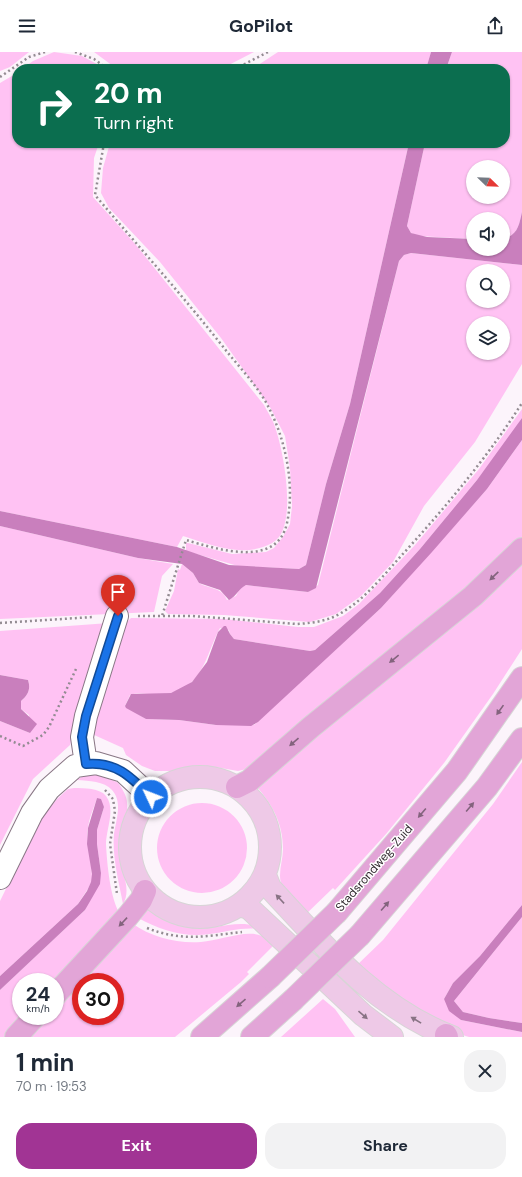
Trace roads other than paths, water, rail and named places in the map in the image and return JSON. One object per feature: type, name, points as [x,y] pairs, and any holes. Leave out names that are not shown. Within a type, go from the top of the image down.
[{"type":"highway","points":[[237,787],[249,781],[311,727],[473,596],[522,549]]},
{"type":"highway","name":"Stadsrondweg-Zuid","points":[[202,1037],[270,977],[337,912],[457,771],[522,678]]},
{"type":"highway","points":[[252,1037],[293,1000],[360,935],[487,787],[522,739]]},
{"type":"highway","points":[[64,985],[128,916],[141,900],[145,891]]},
{"type":"highway","points":[[16,1037],[27,1025]]},
{"type":"main road","points":[[194,777],[216,779],[237,787],[256,804],[268,826],[270,851],[265,875],[255,892],[240,905],[226,912],[211,917],[190,917],[170,911],[160,905],[145,891],[135,873],[130,852],[130,841],[135,821],[151,797],[172,783],[194,777]]},
{"type":"main road","points":[[265,875],[270,888],[366,985],[415,1020],[448,1036]]},
{"type":"main road","points":[[240,905],[250,908],[363,1015],[392,1037]]},
{"type":"street","points":[[86,764],[82,737],[86,716],[118,616]]},
{"type":"street","points":[[0,878],[32,813],[49,789],[75,766],[86,764],[106,765],[123,771],[151,797]]}]
